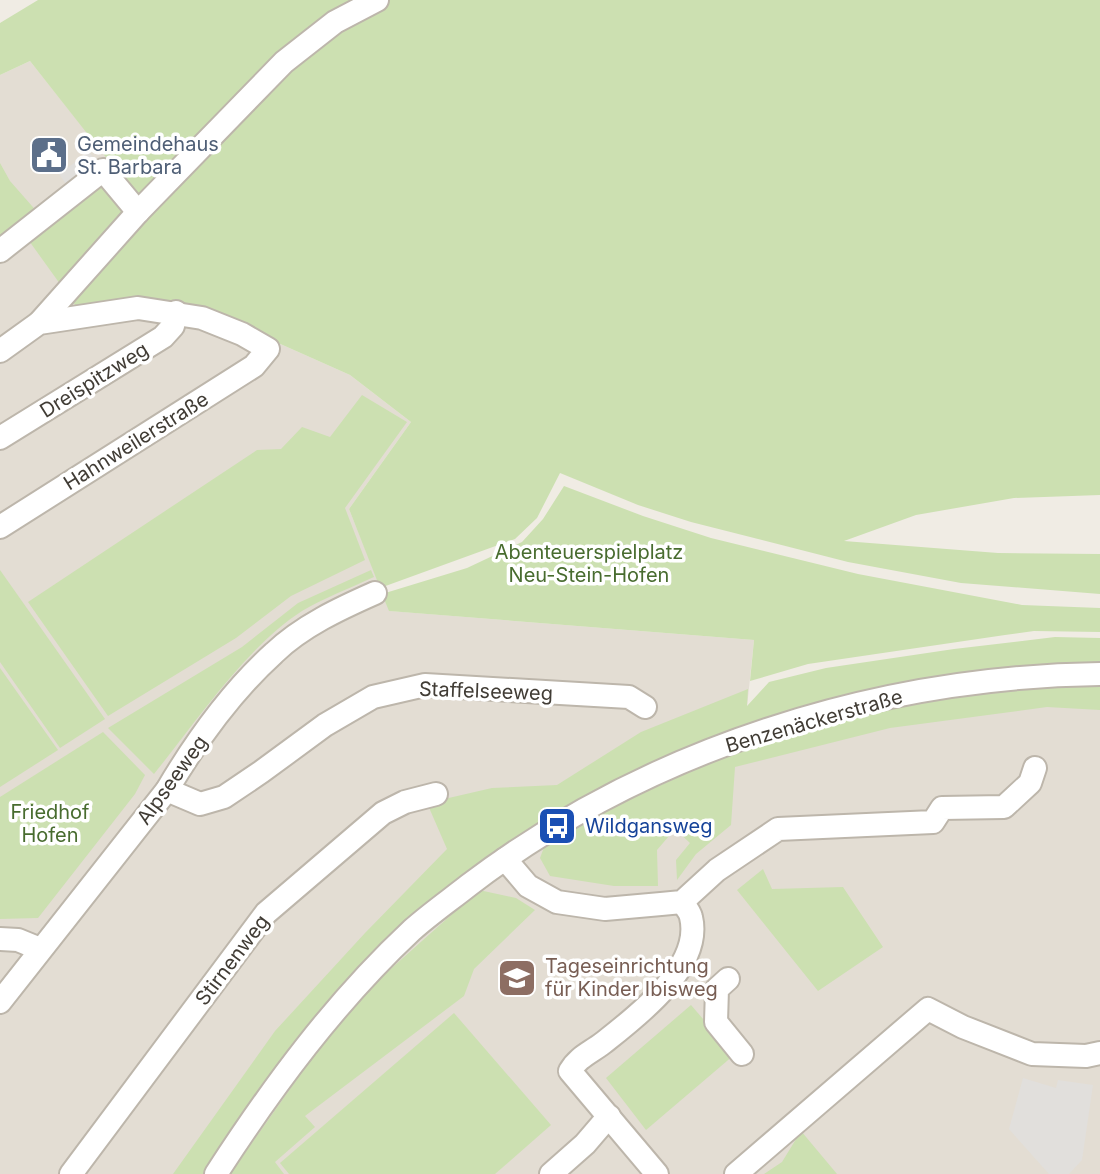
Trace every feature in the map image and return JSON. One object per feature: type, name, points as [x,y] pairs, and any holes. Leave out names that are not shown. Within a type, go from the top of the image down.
[{"type":"street","points":[[0,351],[39,323],[138,212],[284,62],[335,22],[377,1]]},
{"type":"street","points":[[0,251],[103,170],[138,212]]},
{"type":"street","points":[[39,323],[138,308],[176,312]]},
{"type":"street","name":"Hahnweilerstraße","points":[[0,527],[254,366],[268,349],[229,328],[176,312]]},
{"type":"street","name":"Dreispitzweg","points":[[0,438],[163,337],[173,326],[176,312]]},
{"type":"street","name":"Alpseeweg","points":[[0,1002],[167,790],[185,760],[239,690],[275,651],[335,611],[375,593]]},
{"type":"street","name":"Benzenäckerstraße","points":[[216,1174],[270,1091],[342,1002],[412,930],[505,859],[557,826],[643,780],[738,739],[848,707],[954,684],[1100,674]]},
{"type":"street","name":"Staffelseeweg","points":[[167,790],[200,804],[224,797],[325,725],[373,697],[425,685],[629,697],[645,707]]},
{"type":"street","points":[[505,859],[528,886],[557,902],[605,909],[682,902],[717,870],[778,829],[910,831],[933,822],[942,808],[1004,807],[1030,783],[1035,768]]},
{"type":"street","name":"Stirnenweg","points":[[71,1174],[266,913],[383,813],[405,802],[436,794]]},
{"type":"street","points":[[657,1174],[570,1071],[586,1053],[600,1046],[666,989],[684,962],[690,946],[691,916],[682,902]]},
{"type":"street","points":[[0,939],[18,940],[40,949]]},
{"type":"street","points":[[728,979],[717,989],[716,1022],[742,1054]]},
{"type":"street","points":[[736,1174],[928,1009],[1032,1054],[1086,1056],[1100,1053]]},
{"type":"street","points":[[551,1174],[585,1144],[609,1116]]},
{"type":"shaded area","points":[[30,61],[113,165],[105,303],[184,304],[233,323],[350,375],[411,422],[349,509],[390,611],[754,640],[745,726],[1100,665],[1100,1174],[0,1174],[0,75]]},
{"type":"shaded area","points":[[89,152],[103,170],[72,193],[59,174]]},
{"type":"shaded area","points":[[1023,1078],[1056,1088],[1058,1080],[1093,1085],[1082,1160],[1069,1174],[1049,1174],[1009,1129]]},
{"type":"green space","points":[[38,0],[1100,0],[1100,495],[1014,498],[916,515],[844,541],[998,553],[1100,554],[1100,594],[961,583],[848,562],[691,522],[638,505],[560,473],[537,518],[515,539],[380,588],[349,509],[411,422],[350,375],[184,304],[105,303],[78,309],[27,238],[112,165],[30,61],[0,75],[0,23]]},
{"type":"green space","points":[[0,163],[10,181],[39,214],[0,243]]},
{"type":"green space","points":[[362,395],[407,422],[345,508],[365,560],[291,596],[236,638],[108,716],[28,602],[257,450],[281,449],[302,427],[330,437]]},
{"type":"green space","name":"Abenteuerspielplatz Neu-Stein-Hofen","points":[[564,486],[711,538],[858,574],[1022,605],[1100,608],[1100,632],[1034,631],[1005,635],[808,664],[750,681],[754,640],[389,611],[382,594],[467,568],[522,542],[543,519]]},
{"type":"green space","points":[[0,570],[105,719],[60,748],[0,662]]},
{"type":"green space","points":[[371,570],[374,577],[302,611],[261,644],[222,687],[154,774],[108,728],[242,647],[298,603]]},
{"type":"green space","points":[[1055,637],[1100,638],[1100,665],[844,697],[516,843],[330,1003],[209,1174],[173,1174],[275,1031],[447,849],[427,803],[492,788],[557,785],[641,732],[748,689],[747,706],[769,682],[826,668]]},
{"type":"green space","points":[[0,668],[58,750],[0,787]]},
{"type":"green space","points":[[1100,684],[1100,710],[1047,707],[890,728],[735,767],[731,825],[696,854],[677,880],[676,860],[690,843],[675,829],[657,850],[658,886],[614,886],[550,876],[540,858],[546,842],[639,795],[733,752],[817,725],[953,690]]},
{"type":"green space","name":"Friedhof Hofen","points":[[103,732],[145,775],[135,794],[38,918],[0,919],[0,797]]},
{"type":"green space","points":[[763,869],[772,889],[843,887],[883,947],[818,991],[737,890]]},
{"type":"green space","points":[[479,890],[516,898],[535,910],[474,969],[464,996],[305,1116],[315,1127],[275,1162],[284,1174],[230,1174],[347,1008]]},
{"type":"green space","points":[[691,1005],[734,1055],[646,1130],[606,1078]]},
{"type":"green space","points":[[454,1013],[551,1125],[495,1174],[289,1174],[280,1163]]},
{"type":"green space","points":[[801,1131],[837,1174],[764,1174],[782,1162]]},
{"type":"place","name":"Gemeindehaus St. Barbara","points":[[49,155]]},
{"type":"place","name":"Wildgansweg","points":[[557,826]]},
{"type":"place","name":"Tageseinrichtung für Kinder Ibisweg","points":[[517,978]]}]
